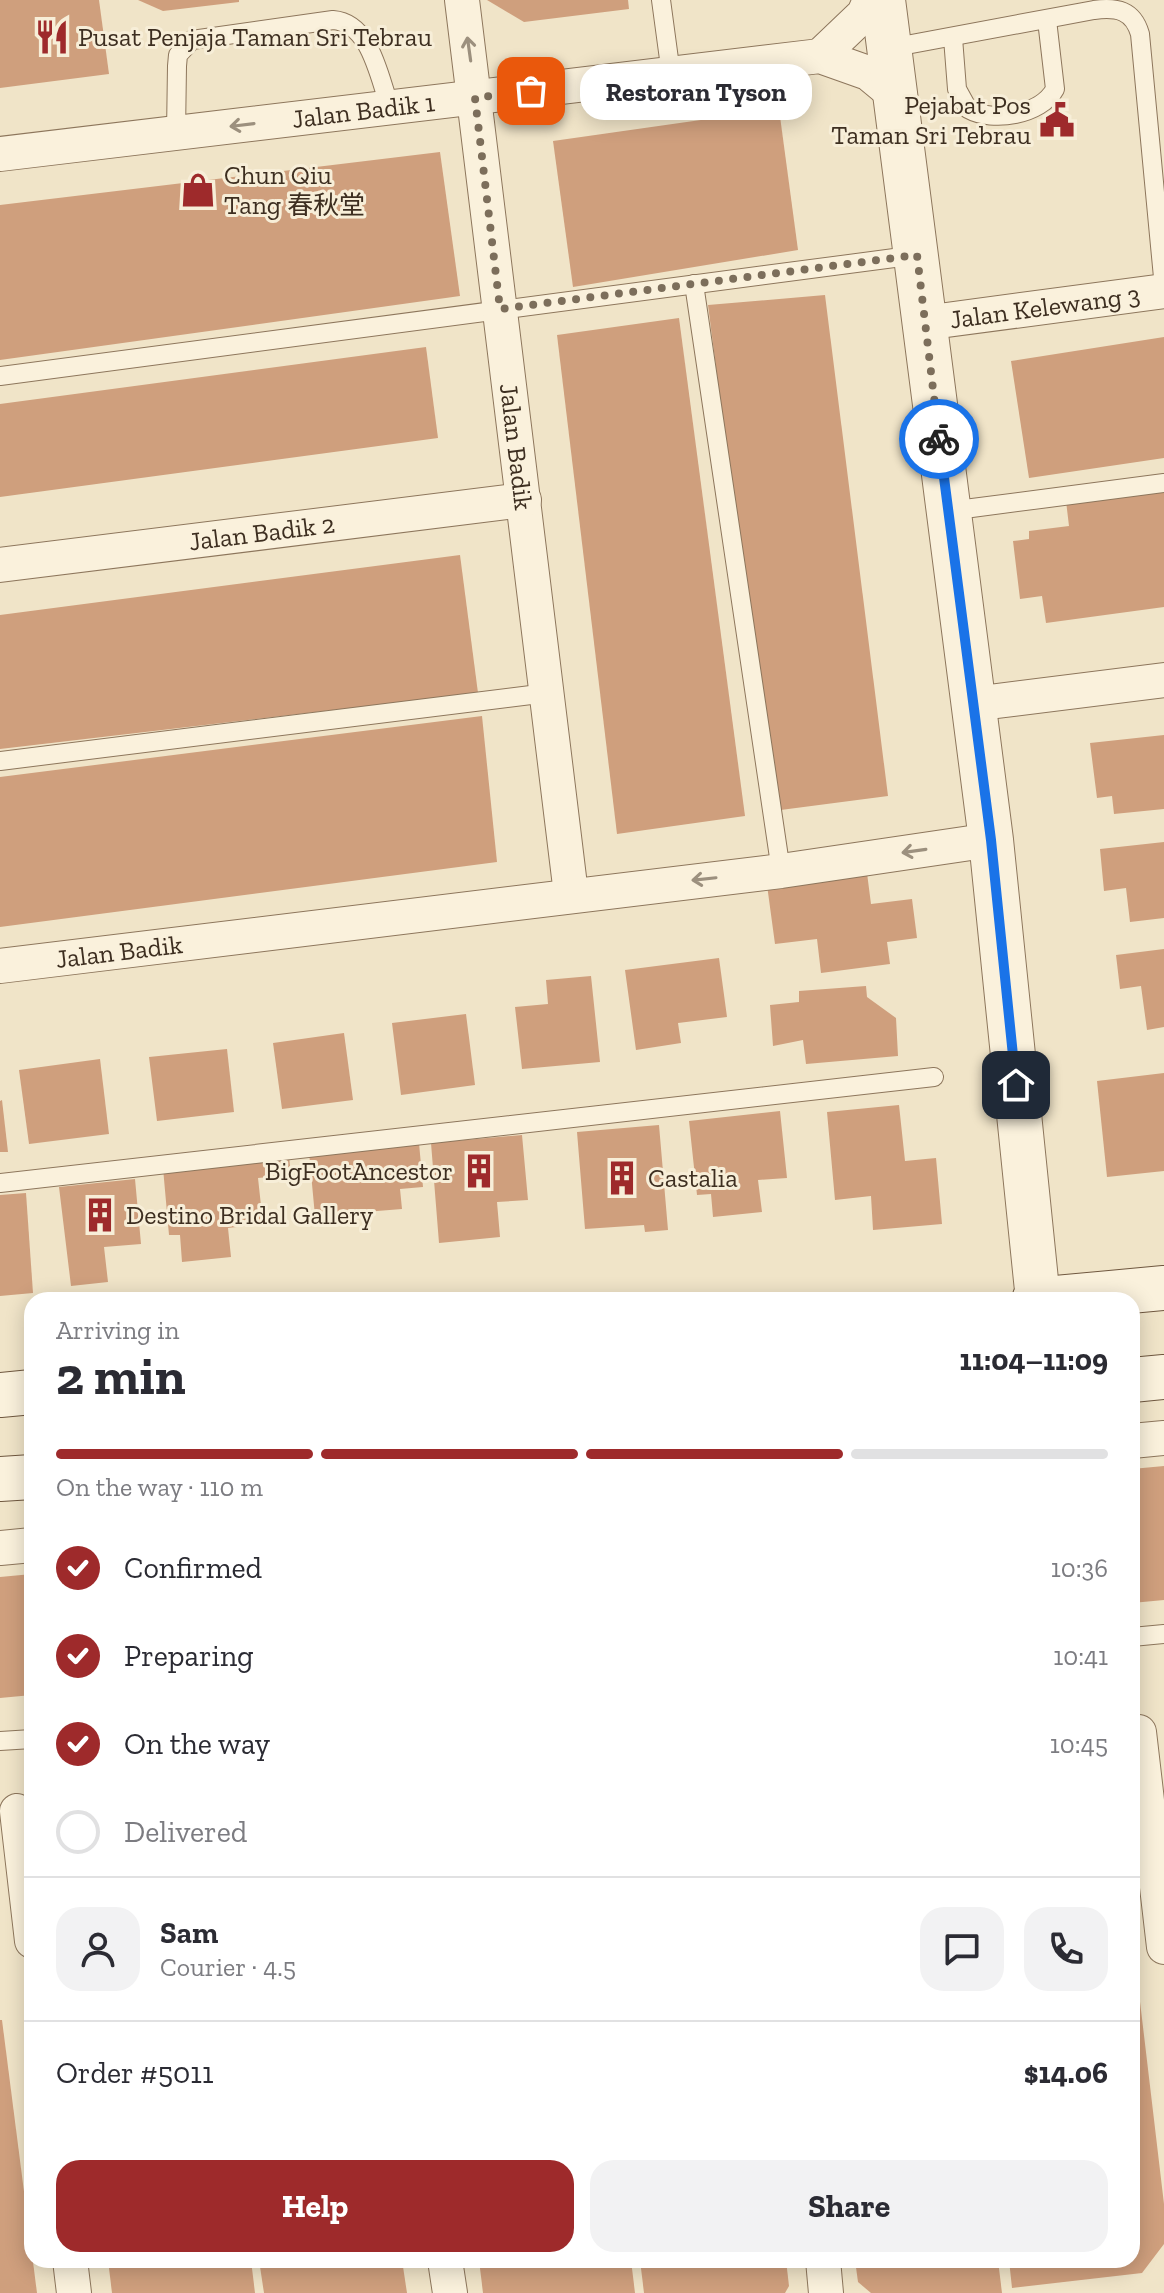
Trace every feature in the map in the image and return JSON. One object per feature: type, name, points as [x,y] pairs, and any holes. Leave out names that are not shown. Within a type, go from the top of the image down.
[{"type":"street","name":"Jalan Badik","points":[[462,0],[571,894]]},
{"type":"street","points":[[820,56],[864,14],[870,0]]},
{"type":"street","points":[[883,0],[991,840],[1035,1292]]},
{"type":"street","name":"Jalan Badik 1","points":[[0,154],[820,56],[868,73],[897,97]]},
{"type":"street","name":"Jalan Kelewang 3","points":[[924,323],[1164,290]]},
{"type":"street","name":"Jalan Badik 2","points":[[0,565],[524,500]]},
{"type":"street","points":[[973,704],[1164,680]]},
{"type":"street","name":"Jalan Badik","points":[[0,966],[571,894],[781,871],[991,840]]},
{"type":"street","points":[[1121,1292],[1164,1288]]},
{"type":"street","points":[[1140,1379],[1164,1377]]},
{"type":"street","points":[[0,1395],[24,1393]]},
{"type":"street","points":[[1140,1440],[1164,1438]]},
{"type":"street","points":[[0,1479],[24,1478]]},
{"type":"street","points":[[0,1548],[24,1546]]},
{"type":"street","points":[[1140,1741],[1164,1947]]},
{"type":"street","points":[[17,1811],[24,1872]]},
{"type":"street","points":[[71,2268],[74,2293]]},
{"type":"street","points":[[446,2268],[450,2293]]},
{"type":"street","points":[[824,2268],[826,2293]]},
{"type":"lane","points":[[661,0],[671,74]]},
{"type":"lane","points":[[890,48],[1108,8],[1130,14],[1137,23],[1164,290]]},
{"type":"lane","points":[[176,133],[178,55],[192,40],[333,20],[343,21],[360,31],[390,107]]},
{"type":"lane","points":[[953,38],[957,89],[968,109],[990,116],[1031,110],[1041,107],[1055,89],[1047,20]]},
{"type":"lane","points":[[0,376],[917,255]]},
{"type":"lane","points":[[694,284],[781,871]]},
{"type":"lane","points":[[949,511],[1164,483]]},
{"type":"lane","points":[[0,761],[547,693]]},
{"type":"lane","points":[[0,1183],[934,1077]]},
{"type":"lane","points":[[1140,1636],[1164,1634]]},
{"type":"lane","points":[[0,1741],[24,1740]]},
{"type":"building","name":"Pusat Penjaja Taman Sri Tebrau","points":[[0,0],[99,0],[109,74],[0,88]]},
{"type":"building","points":[[138,0],[239,0],[239,2],[163,11]]},
{"type":"building","points":[[487,0],[628,0],[629,9],[524,22]]},
{"type":"building","points":[[779,109],[798,250],[573,287],[553,141]]},
{"type":"building","points":[[440,152],[460,296],[0,360],[0,205]]},
{"type":"building","points":[[825,295],[888,796],[773,811],[708,305]]},
{"type":"building","points":[[679,318],[745,816],[617,834],[557,335]]},
{"type":"building","points":[[1164,337],[1164,458],[1029,478],[1011,361]]},
{"type":"building","points":[[426,347],[438,438],[0,497],[0,404]]},
{"type":"building","points":[[1164,488],[1164,607],[1046,623],[1042,596],[1020,599],[1013,541],[1029,539],[1029,531],[1069,526],[1066,501]]},
{"type":"building","points":[[460,555],[478,693],[0,749],[0,615]]},
{"type":"building","points":[[482,716],[497,862],[0,927],[0,777]]},
{"type":"building","points":[[1164,735],[1164,809],[1114,814],[1112,796],[1097,798],[1090,743]]},
{"type":"building","points":[[1164,842],[1164,918],[1130,922],[1126,888],[1104,891],[1100,849]]},
{"type":"building","points":[[867,873],[871,904],[912,899],[917,938],[887,942],[890,964],[821,973],[817,939],[775,944],[767,885]]},
{"type":"building","points":[[1164,949],[1164,1027],[1147,1030],[1141,986],[1120,989],[1116,955]]},
{"type":"building","points":[[719,958],[727,1017],[678,1023],[681,1043],[636,1050],[625,970]]},
{"type":"building","points":[[591,976],[600,1062],[522,1069],[515,1007],[548,1004],[546,980]]},
{"type":"building","points":[[866,986],[867,997],[896,1018],[898,1056],[806,1064],[803,1040],[773,1046],[770,1005],[799,1002],[799,991]]},
{"type":"building","points":[[466,1014],[475,1085],[401,1095],[392,1023]]},
{"type":"building","points":[[344,1033],[353,1100],[282,1109],[273,1043]]},
{"type":"building","points":[[227,1049],[234,1112],[157,1121],[149,1057]]},
{"type":"building","points":[[100,1059],[109,1134],[29,1144],[19,1070]]},
{"type":"building","points":[[1164,1073],[1164,1171],[1107,1177],[1097,1081]]},
{"type":"building","points":[[2,1100],[8,1152],[0,1152]]},
{"type":"building","points":[[899,1105],[905,1161],[936,1158],[942,1224],[873,1230],[871,1196],[835,1200],[827,1112]]},
{"type":"building","points":[[780,1111],[787,1178],[758,1180],[762,1212],[713,1217],[711,1194],[697,1195],[689,1121]]},
{"type":"building","name":"Castalia","points":[[659,1125],[668,1230],[645,1232],[644,1225],[585,1229],[577,1132]]},
{"type":"building","name":"BigFootAncestor","points":[[522,1135],[528,1200],[497,1202],[500,1237],[439,1243],[431,1143]]},
{"type":"building","points":[[419,1143],[423,1187],[400,1189],[402,1209],[315,1216],[309,1152]]},
{"type":"building","points":[[289,1156],[291,1175],[258,1178],[263,1224],[228,1228],[231,1257],[182,1262],[180,1235],[169,1235],[163,1168]]},
{"type":"building","name":"Destino Bridal Gallery","points":[[135,1179],[141,1244],[104,1247],[108,1282],[71,1286],[59,1187]]},
{"type":"building","points":[[26,1193],[33,1292],[0,1296],[0,1195]]},
{"type":"building","points":[[1164,1466],[1164,1600],[1140,1602],[1140,1468]]},
{"type":"building","points":[[24,1575],[24,1696],[0,1698],[0,1577]]},
{"type":"building","points":[[1140,2002],[1164,2204],[1164,2244],[1142,2273],[1012,2288],[1010,2268],[1140,2268]]},
{"type":"building","points":[[2,2020],[24,2192],[24,2268],[34,2268],[37,2293],[0,2293]]},
{"type":"building","points":[[109,2268],[252,2268],[255,2293],[112,2293]]},
{"type":"building","points":[[260,2268],[403,2268],[407,2293],[264,2293]]},
{"type":"building","points":[[480,2268],[632,2268],[635,2293],[483,2293]]},
{"type":"building","points":[[641,2268],[787,2268],[789,2286],[785,2293],[644,2293]]},
{"type":"building","points":[[856,2268],[999,2268],[1002,2293],[871,2293],[858,2282]]},
{"type":"way so far","points":[[531,91],[475,98],[500,309],[917,255],[939,439]]},
{"type":"place","name":"Pusat Penjaja Taman Sri Tebrau","points":[[52,37]]},
{"type":"place","name":"Restoran Tyson","points":[[531,91]]},
{"type":"place","name":"Pejabat Pos Taman Sri Tebrau","points":[[1057,120]]},
{"type":"place","name":"Chun Qiu Tang 春秋堂","points":[[198,190]]},
{"type":"place","name":"BigFootAncestor","points":[[479,1171]]},
{"type":"place","name":"Castalia","points":[[622,1178]]},
{"type":"place","name":"Destino Bridal Gallery","points":[[100,1215]]},
{"type":"route","points":[[939,439],[991,840],[1016,1085]]}]
